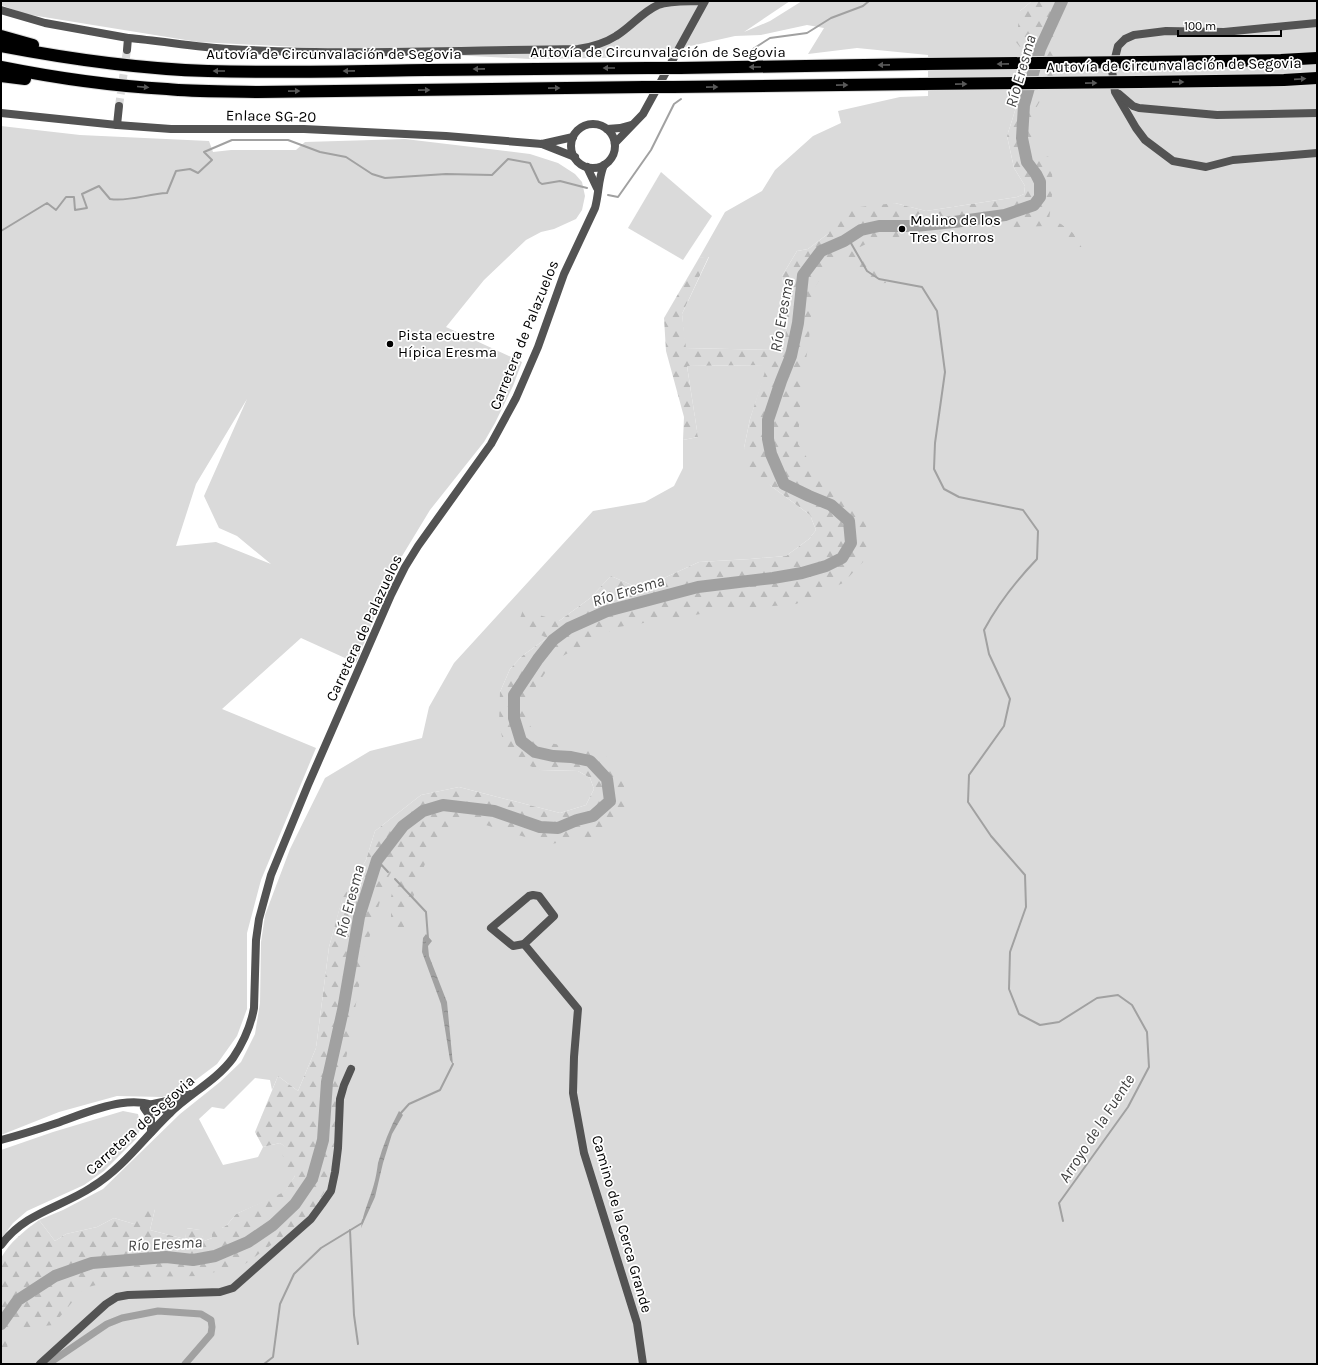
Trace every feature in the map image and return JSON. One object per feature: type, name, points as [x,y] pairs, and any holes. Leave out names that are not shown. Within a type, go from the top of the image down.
[{"type":"highway","points":[[1,36],[34,46],[84,55],[116,64]]},
{"type":"highway","name":"Autovía de Circunvalación de Segovia","points":[[1,46],[49,55],[116,64],[207,71],[315,72],[513,68],[680,68],[1140,62],[1317,58]]},
{"type":"highway","name":"Autovía de Circunvalación de Segovia","points":[[1,67],[104,84],[167,90],[258,92],[1139,82],[1317,78]]},
{"type":"highway","points":[[1,76],[36,80],[104,84]]},
{"type":"street","points":[[1,10],[45,23],[128,38],[229,49],[310,51],[434,51],[578,48],[595,45],[616,36],[659,5],[671,2],[704,1]]},
{"type":"street","points":[[615,143],[643,114],[704,1]]},
{"type":"street","points":[[1317,23],[1224,32],[1166,31],[1134,35],[1125,39],[1118,46],[1112,70],[1115,92],[1136,128],[1145,140],[1174,161],[1206,167],[1233,160],[1317,153]]},
{"type":"street","points":[[127,50],[128,38]]},
{"type":"street","points":[[1114,88],[1127,102],[1139,108],[1216,114],[1317,113]]},
{"type":"street","points":[[118,125],[119,106]]},
{"type":"street","name":"Enlace SG-20","points":[[1,113],[171,129],[304,130],[446,136],[542,144],[573,138]]},
{"type":"street","points":[[596,124],[607,129],[612,135],[615,143],[613,155],[609,161],[604,165],[595,168],[587,167],[581,164],[575,157],[572,146],[573,138],[580,129],[587,125],[596,124]]},
{"type":"street","points":[[607,129],[632,125]]},
{"type":"street","name":"Enlace SG-20","points":[[542,144],[575,157]]},
{"type":"street","name":"Carretera de Palazuelos","points":[[233,1058],[253,1018],[256,995],[256,940],[259,918],[271,875],[308,785],[391,595],[405,567],[418,546],[487,451],[516,398],[538,347],[564,274],[595,208],[604,165]]},
{"type":"street","points":[[587,167],[598,188]]},
{"type":"street","points":[[529,896],[539,896],[554,916],[524,944],[513,946],[491,928],[529,896]]},
{"type":"street","name":"Camino de la Cerca Grande","points":[[524,944],[578,1009],[574,1057],[574,1093],[584,1152],[637,1323],[643,1364]]},
{"type":"street","name":"Carretera de Segovia","points":[[1,1245],[8,1236],[21,1225],[36,1215],[92,1187],[116,1168],[169,1114],[222,1070],[233,1058]]},
{"type":"street","points":[[40,1364],[106,1304],[117,1297],[128,1295],[220,1292],[233,1288],[311,1219],[331,1191],[336,1172],[340,1099],[344,1085],[352,1069]]},
{"type":"street","points":[[146,1106],[197,1091]]},
{"type":"street","points":[[1,1140],[110,1105],[133,1103],[160,1107],[169,1114]]},
{"type":"street","points":[[146,1106],[151,1118],[151,1132]]},
{"type":"green space","points":[[1,1],[790,1],[744,32],[770,21],[802,1],[1032,1],[1020,11],[1028,57],[1019,98],[1007,136],[1014,168],[1025,186],[1024,194],[1017,197],[926,211],[895,203],[829,233],[808,249],[797,251],[782,276],[788,324],[784,339],[774,350],[685,348],[682,314],[709,257],[699,258],[725,212],[762,191],[775,170],[813,136],[841,123],[838,111],[900,97],[928,96],[928,55],[857,48],[808,54],[824,28],[807,25],[761,35],[735,36],[655,54],[601,58],[530,59],[198,42],[25,14],[1,5]]},
{"type":"green space","points":[[1032,1],[1064,1],[1060,22],[1054,33],[1055,74],[1035,110],[1035,138],[1033,153],[1049,157],[1051,165],[1052,196],[1049,220],[1061,224],[1073,233],[1085,253],[1078,258],[1062,232],[1045,226],[954,230],[874,240],[852,251],[858,257],[888,277],[886,283],[872,284],[850,267],[842,257],[827,268],[813,290],[809,340],[801,392],[798,444],[811,464],[863,513],[870,540],[863,562],[843,583],[796,604],[726,610],[618,627],[553,661],[529,697],[528,722],[539,741],[603,753],[620,771],[627,797],[626,815],[596,836],[551,844],[460,817],[427,858],[408,912],[397,909],[406,931],[397,933],[391,923],[391,897],[403,852],[386,881],[365,952],[348,1049],[337,1100],[335,1151],[330,1182],[314,1210],[297,1226],[245,1264],[200,1276],[129,1277],[84,1288],[53,1325],[15,1329],[7,1341],[8,1352],[1,1353],[1,1258],[13,1242],[39,1220],[55,1241],[66,1234],[97,1227],[114,1218],[134,1224],[146,1205],[155,1209],[150,1230],[185,1239],[186,1228],[201,1230],[204,1241],[212,1238],[212,1228],[222,1228],[227,1225],[236,1214],[284,1192],[295,1176],[285,1168],[282,1151],[288,1149],[280,1143],[263,1147],[255,1132],[278,1076],[298,1091],[316,1048],[329,947],[342,899],[366,860],[375,831],[421,795],[459,787],[560,813],[586,805],[594,789],[590,778],[578,771],[540,770],[525,764],[505,749],[499,724],[500,692],[510,669],[522,656],[547,638],[518,624],[523,610],[559,621],[589,599],[611,576],[634,586],[653,583],[699,562],[786,556],[809,539],[816,530],[810,515],[771,486],[749,467],[744,448],[750,419],[767,365],[687,366],[698,437],[683,440],[684,417],[666,351],[664,318],[699,258],[709,256],[682,314],[686,348],[774,350],[784,339],[788,324],[782,276],[797,251],[808,249],[829,233],[831,224],[845,211],[860,207],[895,203],[926,211],[1017,197],[1024,194],[1025,186],[1014,168],[1007,136],[1019,98],[1028,57],[1016,42],[1020,11]]},
{"type":"green space","points":[[1062,1],[1317,1],[1317,1364],[1,1364],[1,1324],[18,1300],[193,1260],[295,1204],[359,917],[423,811],[577,820],[607,779],[553,756],[514,718],[553,640],[851,543],[784,484],[803,275],[844,241],[1035,205],[1022,138]]},
{"type":"green space","points":[[1,126],[80,135],[209,141],[213,152],[231,150],[296,150],[305,142],[405,139],[530,154],[558,163],[575,174],[582,182],[585,196],[582,210],[576,219],[554,229],[541,232],[526,240],[484,280],[446,327],[522,362],[513,386],[484,442],[430,510],[393,571],[356,663],[301,638],[222,709],[316,748],[261,880],[247,933],[247,1009],[237,1036],[217,1064],[181,1091],[162,1097],[117,1096],[59,1112],[1,1135]],"holes":[[[247,399],[204,496],[219,528],[237,536],[271,564],[216,542],[176,546],[196,484]]]},
{"type":"green space","points":[[661,172],[712,216],[683,260],[628,228]]},
{"type":"green space","points":[[768,365],[750,419],[744,448],[771,486],[810,515],[816,530],[809,539],[786,556],[699,562],[653,583],[634,586],[611,576],[589,599],[559,621],[547,638],[522,656],[510,669],[500,692],[540,770],[578,771],[590,778],[594,789],[586,805],[560,813],[459,787],[421,795],[375,831],[366,860],[342,900],[329,947],[316,1048],[298,1091],[278,1076],[272,1090],[270,1080],[255,1078],[224,1109],[212,1107],[199,1119],[223,1165],[258,1157],[263,1147],[280,1143],[289,1149],[295,1176],[284,1193],[236,1214],[227,1225],[222,1228],[212,1228],[212,1238],[204,1241],[200,1230],[187,1228],[185,1239],[150,1230],[155,1209],[134,1224],[114,1218],[97,1227],[66,1234],[55,1241],[39,1220],[63,1210],[103,1189],[180,1114],[220,1082],[241,1062],[255,1034],[260,1003],[261,942],[265,915],[290,849],[325,778],[370,751],[422,738],[429,707],[454,663],[593,511],[645,502],[674,486],[683,468],[683,440],[698,437],[687,366]]},
{"type":"green space","points":[[123,1111],[138,1114],[141,1127],[136,1139],[104,1171],[84,1185],[27,1211],[13,1223],[1,1239],[1,1150],[53,1132]]},
{"type":"water","points":[[426,934],[432,941],[428,946],[429,956],[447,1002],[453,1065],[450,1060],[441,1004],[422,952],[423,938]]},
{"type":"water","points":[[399,1111],[403,1115],[392,1134],[375,1197],[361,1228],[363,1216],[375,1181],[380,1156]]},
{"type":"waterway","points":[[753,49],[770,38],[807,33],[831,18],[863,6],[869,1]]},
{"type":"waterway","name":"Río Eresma","points":[[1,1324],[18,1300],[55,1276],[92,1263],[166,1257],[193,1260],[215,1256],[248,1242],[273,1225],[295,1204],[312,1179],[323,1140],[327,1082],[343,1010],[359,917],[377,860],[403,826],[423,811],[443,805],[494,811],[540,827],[558,828],[577,820],[593,816],[610,801],[607,779],[590,761],[535,752],[521,741],[514,718],[514,695],[538,659],[553,640],[569,628],[607,611],[698,587],[802,573],[826,566],[842,558],[851,543],[849,521],[831,505],[784,484],[771,454],[768,439],[768,420],[791,356],[798,323],[803,275],[821,251],[844,241],[861,230],[879,226],[915,226],[1005,215],[1034,205],[1040,197],[1040,182],[1027,162],[1022,138],[1024,105],[1040,49],[1062,1]]},
{"type":"waterway","points":[[608,195],[618,197],[651,150],[674,104],[681,99]]},
{"type":"waterway","points":[[1,231],[47,203],[56,210],[66,197],[74,197],[75,210],[87,208],[82,194],[99,186],[110,199],[117,200],[167,193],[176,171],[190,169],[198,173],[212,160],[204,152],[232,140],[288,140],[320,152],[346,157],[372,174],[385,178],[446,174],[492,175],[508,159],[530,163],[539,182],[542,184],[560,181],[587,188]]},
{"type":"waterway","name":"Arroyo de la Fuente","points":[[848,238],[867,271],[879,279],[922,287],[937,311],[945,372],[935,443],[934,469],[944,489],[959,497],[1023,510],[1038,531],[1037,559],[1008,593],[984,630],[989,654],[1010,699],[1004,726],[969,775],[968,802],[991,836],[1025,875],[1026,907],[1010,952],[1009,989],[1019,1014],[1040,1025],[1059,1022],[1097,998],[1118,995],[1132,1005],[1147,1032],[1149,1067],[1128,1107],[1059,1203],[1063,1221]]},
{"type":"waterway","points":[[377,860],[388,872]]},
{"type":"waterway","points":[[395,879],[426,912],[428,938]]},
{"type":"waterway","points":[[400,1114],[409,1104],[440,1090],[453,1064]]},
{"type":"waterway","points":[[264,1364],[273,1357],[280,1304],[294,1274],[321,1248],[362,1223],[363,1220]]},
{"type":"waterway","points":[[350,1230],[354,1315],[358,1344]]},
{"type":"waterway","points":[[48,1364],[107,1324],[122,1318],[158,1311],[201,1314],[211,1320],[211,1334],[185,1364]]},
{"type":"tunnel","points":[[119,106],[127,50]]},
{"type":"place","name":"Molino de los Tres Chorros","points":[[902,229]]},
{"type":"place","name":"Pista ecuestre Hípica Eresma","points":[[390,344]]}]
